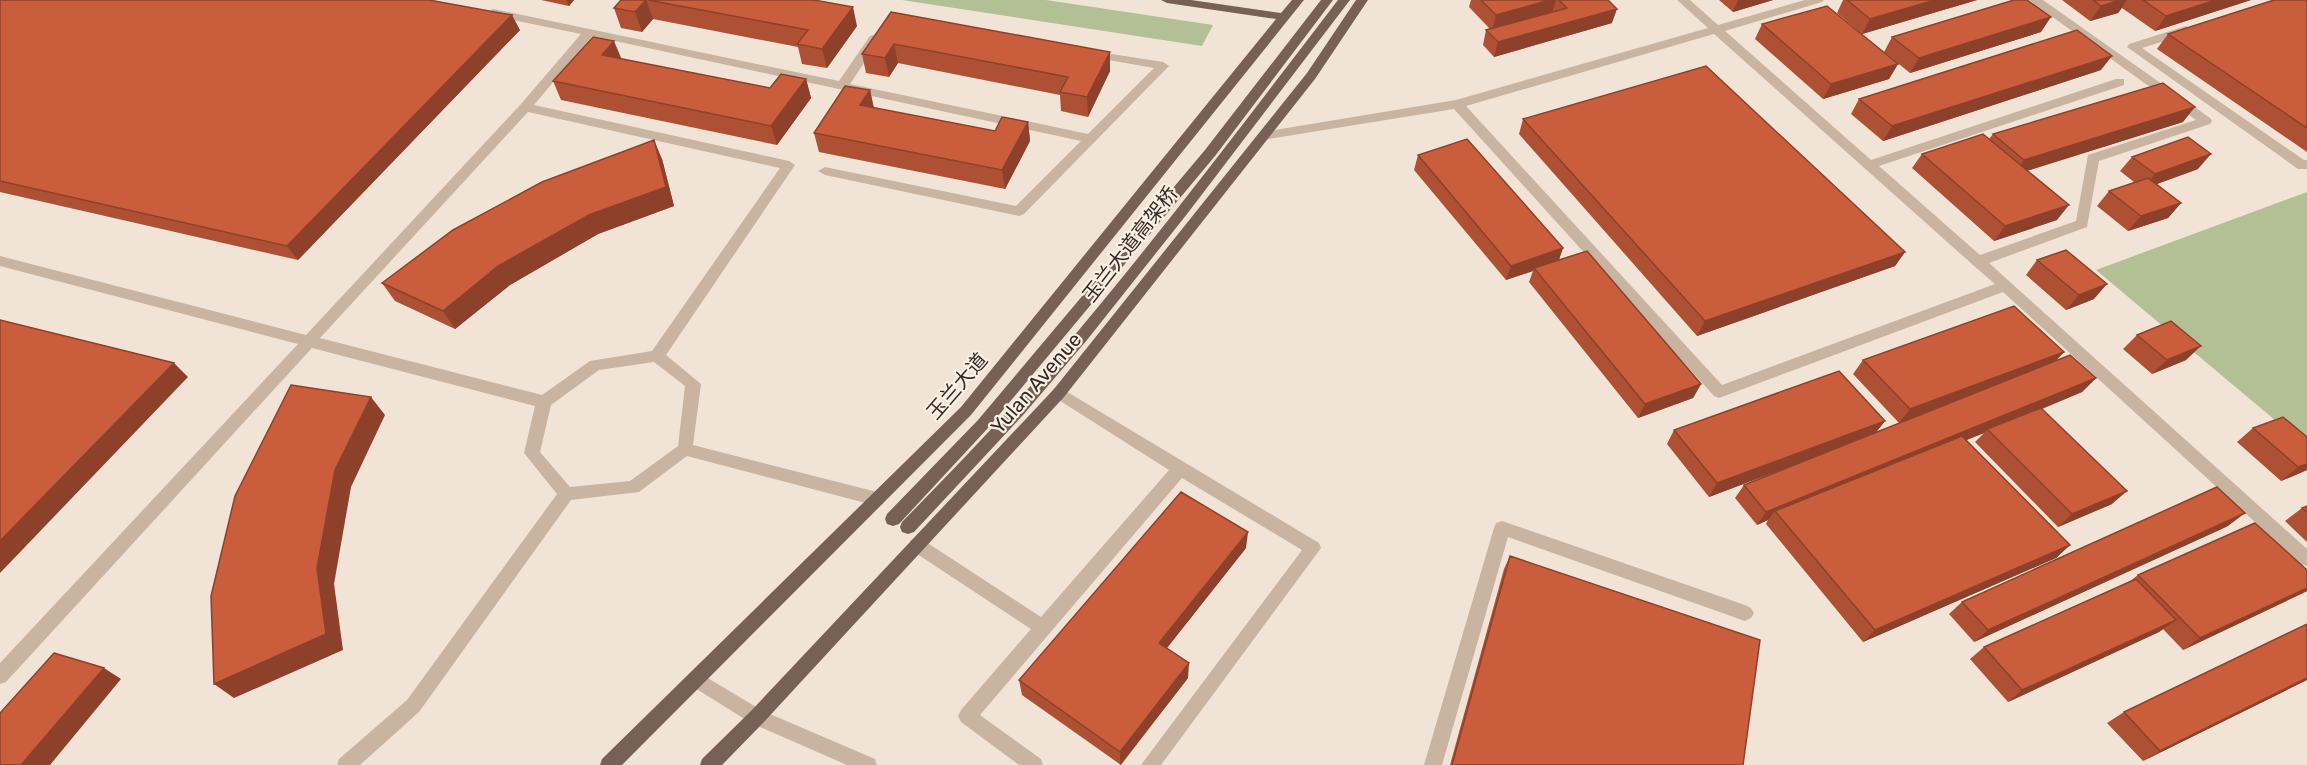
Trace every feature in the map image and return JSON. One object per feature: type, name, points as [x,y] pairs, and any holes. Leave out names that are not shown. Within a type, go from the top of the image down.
[{"type":"main road","points":[[1167,0],[1284,17]]},
{"type":"main road","name":"玉兰大道","points":[[609,765],[966,411],[1298,0]]},
{"type":"main road","name":"玉兰大道高架桥","points":[[892,519],[983,424],[1210,153],[1327,0]]},
{"type":"main road","name":"玉兰大道高架桥","points":[[908,527],[1014,415],[1081,337],[1222,160],[1344,0]]},
{"type":"main road","name":"Yulan Avenue","points":[[709,765],[757,717],[1059,393],[1311,76],[1362,0]]},
{"type":"street","points":[[1683,0],[2006,286],[2307,559]]},
{"type":"street","points":[[1263,136],[1457,104],[1818,0]]},
{"type":"street","points":[[1978,261],[2082,224],[2093,158],[2206,121],[2035,0]]},
{"type":"street","points":[[486,12],[1091,139]]},
{"type":"street","points":[[842,86],[884,25]]},
{"type":"street","points":[[2199,26],[2133,47],[2303,166],[2307,164]]},
{"type":"street","points":[[0,676],[525,107],[588,32]]},
{"type":"street","points":[[825,171],[1019,211],[1163,66],[1072,50]]},
{"type":"street","points":[[1869,165],[2120,82]]},
{"type":"street","points":[[1457,104],[1719,392],[2006,286]]},
{"type":"street","points":[[525,107],[789,165],[657,356]]},
{"type":"street","points":[[0,261],[544,402]]},
{"type":"street","points":[[346,765],[413,706],[566,494],[633,486],[685,449],[693,384],[657,356],[595,365],[544,402],[532,453],[566,494]]},
{"type":"street","points":[[1059,393],[1180,469],[1313,548],[1150,765]]},
{"type":"street","points":[[685,449],[877,500]]},
{"type":"street","points":[[1034,765],[967,716],[1180,469]]},
{"type":"street","points":[[1433,765],[1502,528],[1745,613]]},
{"type":"street","points":[[917,545],[1043,628]]},
{"type":"street","points":[[696,679],[757,717],[868,765]]},
{"type":"green space","points":[[902,0],[1046,0],[1213,25],[1202,46]]},
{"type":"green space","points":[[2307,192],[2307,447],[2096,270]]},
{"type":"building","points":[[0,0],[429,0],[512,15],[287,246],[0,181]]},
{"type":"building","points":[[621,0],[646,0],[635,12],[614,8]]},
{"type":"building","points":[[648,0],[814,0],[853,7],[822,49],[797,44],[808,30]]},
{"type":"building","points":[[1481,0],[1550,0],[1496,15]]},
{"type":"building","points":[[1559,0],[1608,0],[1617,9],[1498,42],[1486,30],[1567,8]]},
{"type":"building","points":[[1847,0],[1935,0],[1870,19]]},
{"type":"building","points":[[2014,0],[2027,0],[2051,17],[1919,58],[1892,37]]},
{"type":"building","points":[[2093,0],[2121,0],[2101,6]]},
{"type":"building","points":[[2143,0],[2216,0],[2166,16]]},
{"type":"building","points":[[2274,0],[2307,0],[2307,128],[2168,34]]},
{"type":"building","points":[[1827,6],[1898,64],[1831,84],[1762,24]]},
{"type":"building","points":[[891,12],[1110,52],[1087,97],[1060,92],[1068,77],[894,44],[885,58],[862,54]]},
{"type":"building","points":[[2077,30],[2112,56],[1892,126],[1859,99]]},
{"type":"building","points":[[593,37],[614,41],[602,55],[770,88],[781,74],[806,79],[771,126],[553,81]]},
{"type":"building","points":[[1706,66],[1905,252],[1705,321],[1523,119]]},
{"type":"building","points":[[2163,83],[2195,107],[2024,160],[1993,134]]},
{"type":"building","points":[[845,86],[870,90],[860,105],[995,131],[1002,117],[1028,122],[1002,170],[814,133]]},
{"type":"building","points":[[1983,134],[2069,205],[2005,226],[1922,154]]},
{"type":"building","points":[[2188,137],[2211,154],[2155,174],[2132,157]]},
{"type":"building","points":[[1467,139],[1563,248],[1511,266],[1418,155]]},
{"type":"building","points":[[654,140],[666,187],[589,215],[498,266],[443,311],[382,283],[453,230],[542,182]]},
{"type":"building","points":[[2148,178],[2181,203],[2141,216],[2109,191]]},
{"type":"building","points":[[2066,250],[2107,284],[2079,295],[2037,260]]},
{"type":"building","points":[[1587,251],[1701,384],[1645,404],[1534,268]]},
{"type":"building","points":[[2014,306],[2064,352],[1910,409],[1863,360]]},
{"type":"building","points":[[0,320],[174,363],[0,541]]},
{"type":"building","points":[[2171,321],[2201,346],[2167,360],[2137,335]]},
{"type":"building","points":[[2070,355],[2096,378],[1766,512],[1744,485]]},
{"type":"building","points":[[1839,371],[1885,421],[1717,483],[1674,430]]},
{"type":"building","points":[[291,385],[371,397],[335,470],[317,568],[326,634],[214,684],[211,596],[235,496]]},
{"type":"building","points":[[2041,408],[2127,491],[2072,514],[1987,429]]},
{"type":"building","points":[[2283,417],[2307,437],[2307,464],[2298,467],[2253,428]]},
{"type":"building","points":[[1962,436],[2070,545],[1875,630],[1775,511]]},
{"type":"building","points":[[2217,487],[2245,513],[1988,630],[1962,602]]},
{"type":"building","points":[[1181,492],[1248,532],[1159,643],[1189,663],[1120,752],[1019,680]]},
{"type":"building","points":[[2255,523],[2307,570],[2307,588],[2200,638],[2138,575]]},
{"type":"building","points":[[1510,556],[1760,640],[1743,765],[1452,765]]},
{"type":"building","points":[[2136,579],[2176,620],[2022,690],[1984,647]]},
{"type":"building","points":[[2307,624],[2307,678],[2160,751],[2124,712]]},
{"type":"building","points":[[54,653],[104,668],[21,765],[0,765],[0,713]]}]
